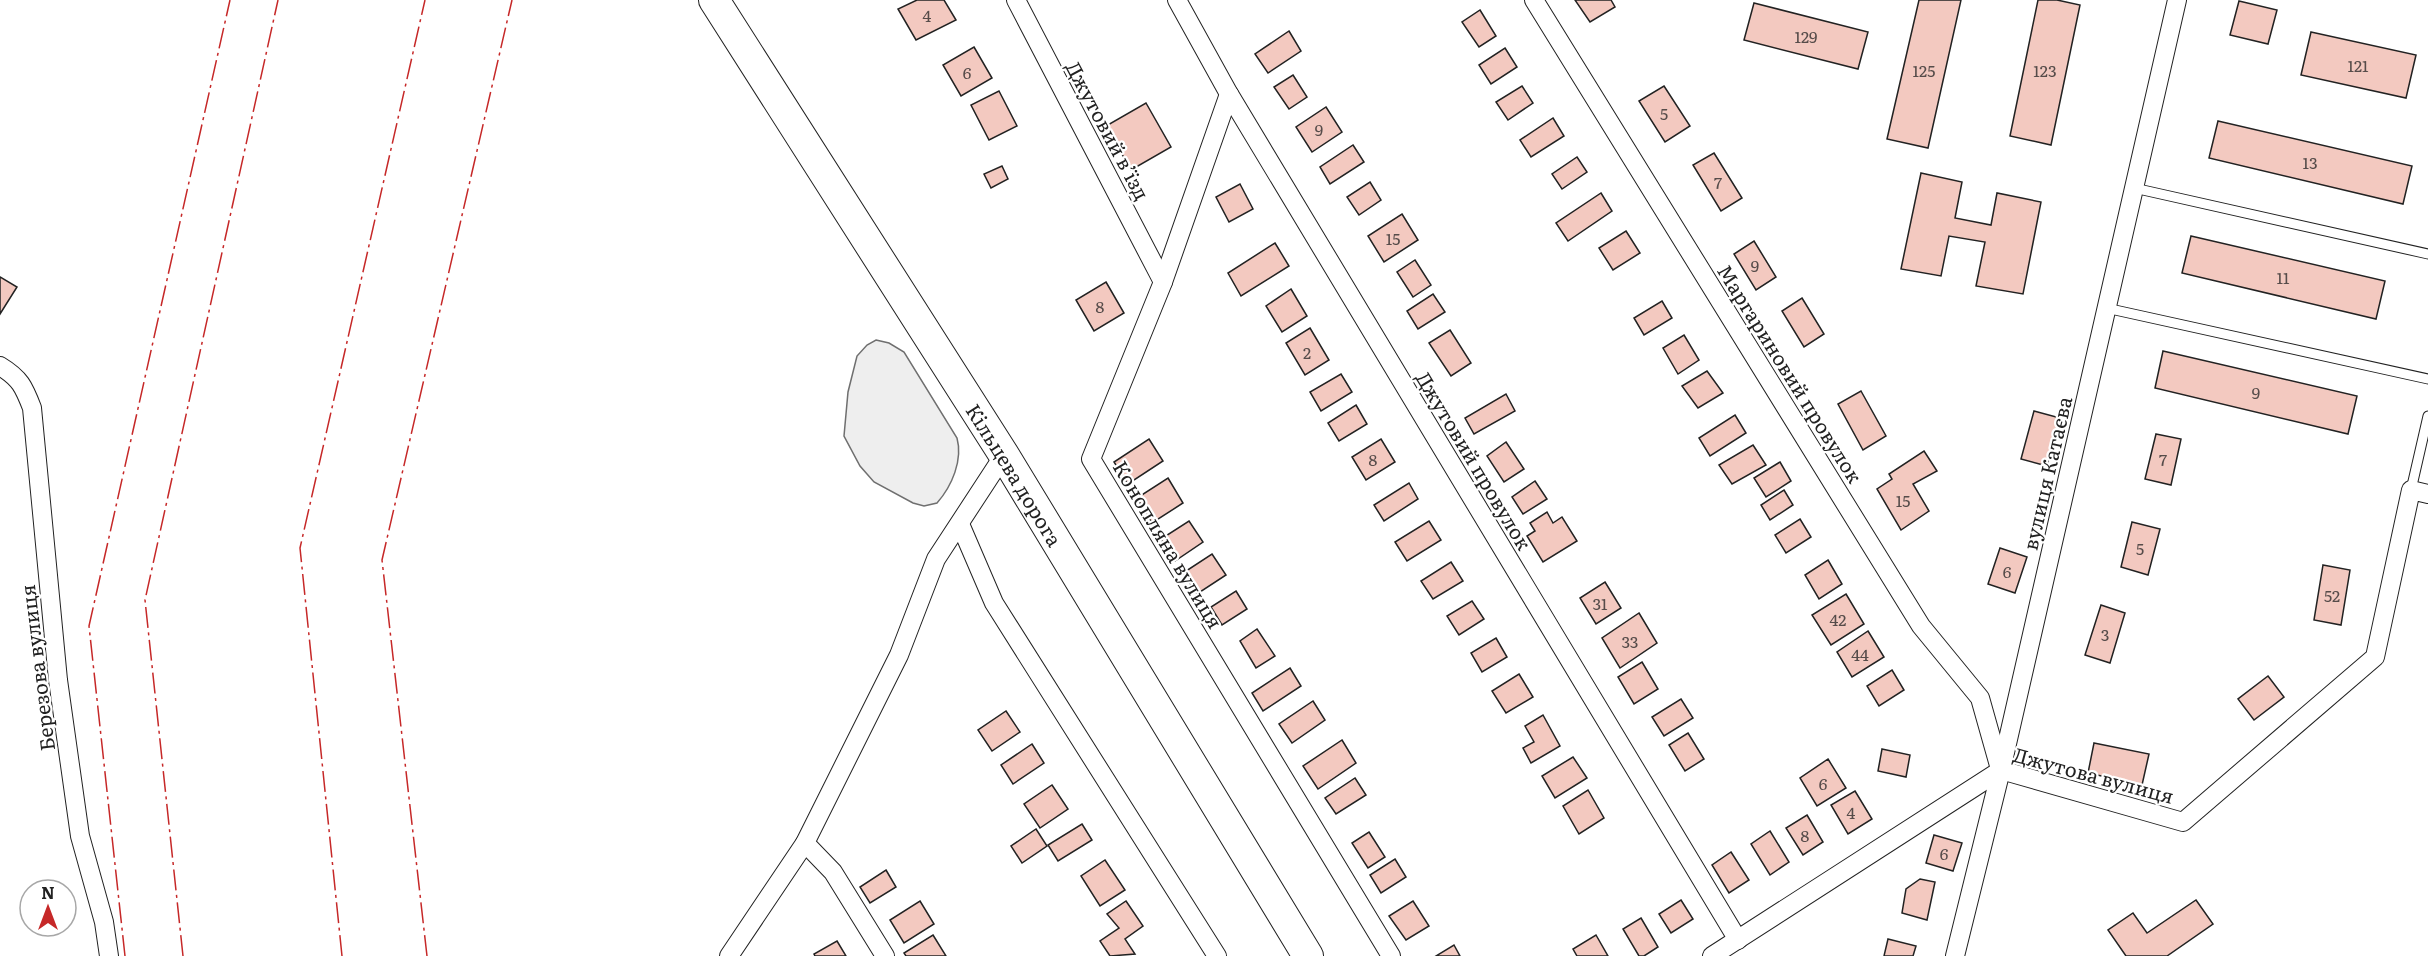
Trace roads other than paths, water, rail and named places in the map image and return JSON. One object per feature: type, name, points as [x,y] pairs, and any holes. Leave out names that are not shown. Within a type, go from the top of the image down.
[{"type":"highway","name":"Кільцева дорога","points":[[714,0],[1004,455],[1308,956]]},
{"type":"street","name":"Джутовий в’їзд","points":[[1016,0],[1164,282]]},
{"type":"street","name":"Джутовий провулок","points":[[1177,0],[1229,94],[1738,940]]},
{"type":"street","name":"Маргариновий провулок","points":[[1534,0],[1921,626],[1980,698],[2001,770]]},
{"type":"street","name":"вулиця Катаєва","points":[[1955,956],[2001,770],[2177,0]]},
{"type":"street","name":"Конопляна вулиця","points":[[1229,94],[1164,282],[1091,459],[1391,956]]},
{"type":"street","name":"Березова вулиця","points":[[8,371],[25,390],[32,408],[58,680],[80,836],[104,922],[109,956]]},
{"type":"street","points":[[729,956],[805,843],[899,655],[936,559],[1004,455]]},
{"type":"street","name":"Джутова вулиця","points":[[1712,956],[2001,770],[2183,822],[2375,657],[2419,492]]},
{"type":"street","points":[[960,524],[994,603],[1217,956]]},
{"type":"street","points":[[805,843],[833,872],[885,956]]},
{"type":"lane","points":[[2134,188],[2428,254]]},
{"type":"lane","points":[[2106,308],[2428,379]]},
{"type":"lane","points":[[2419,492],[2428,416]]}]
